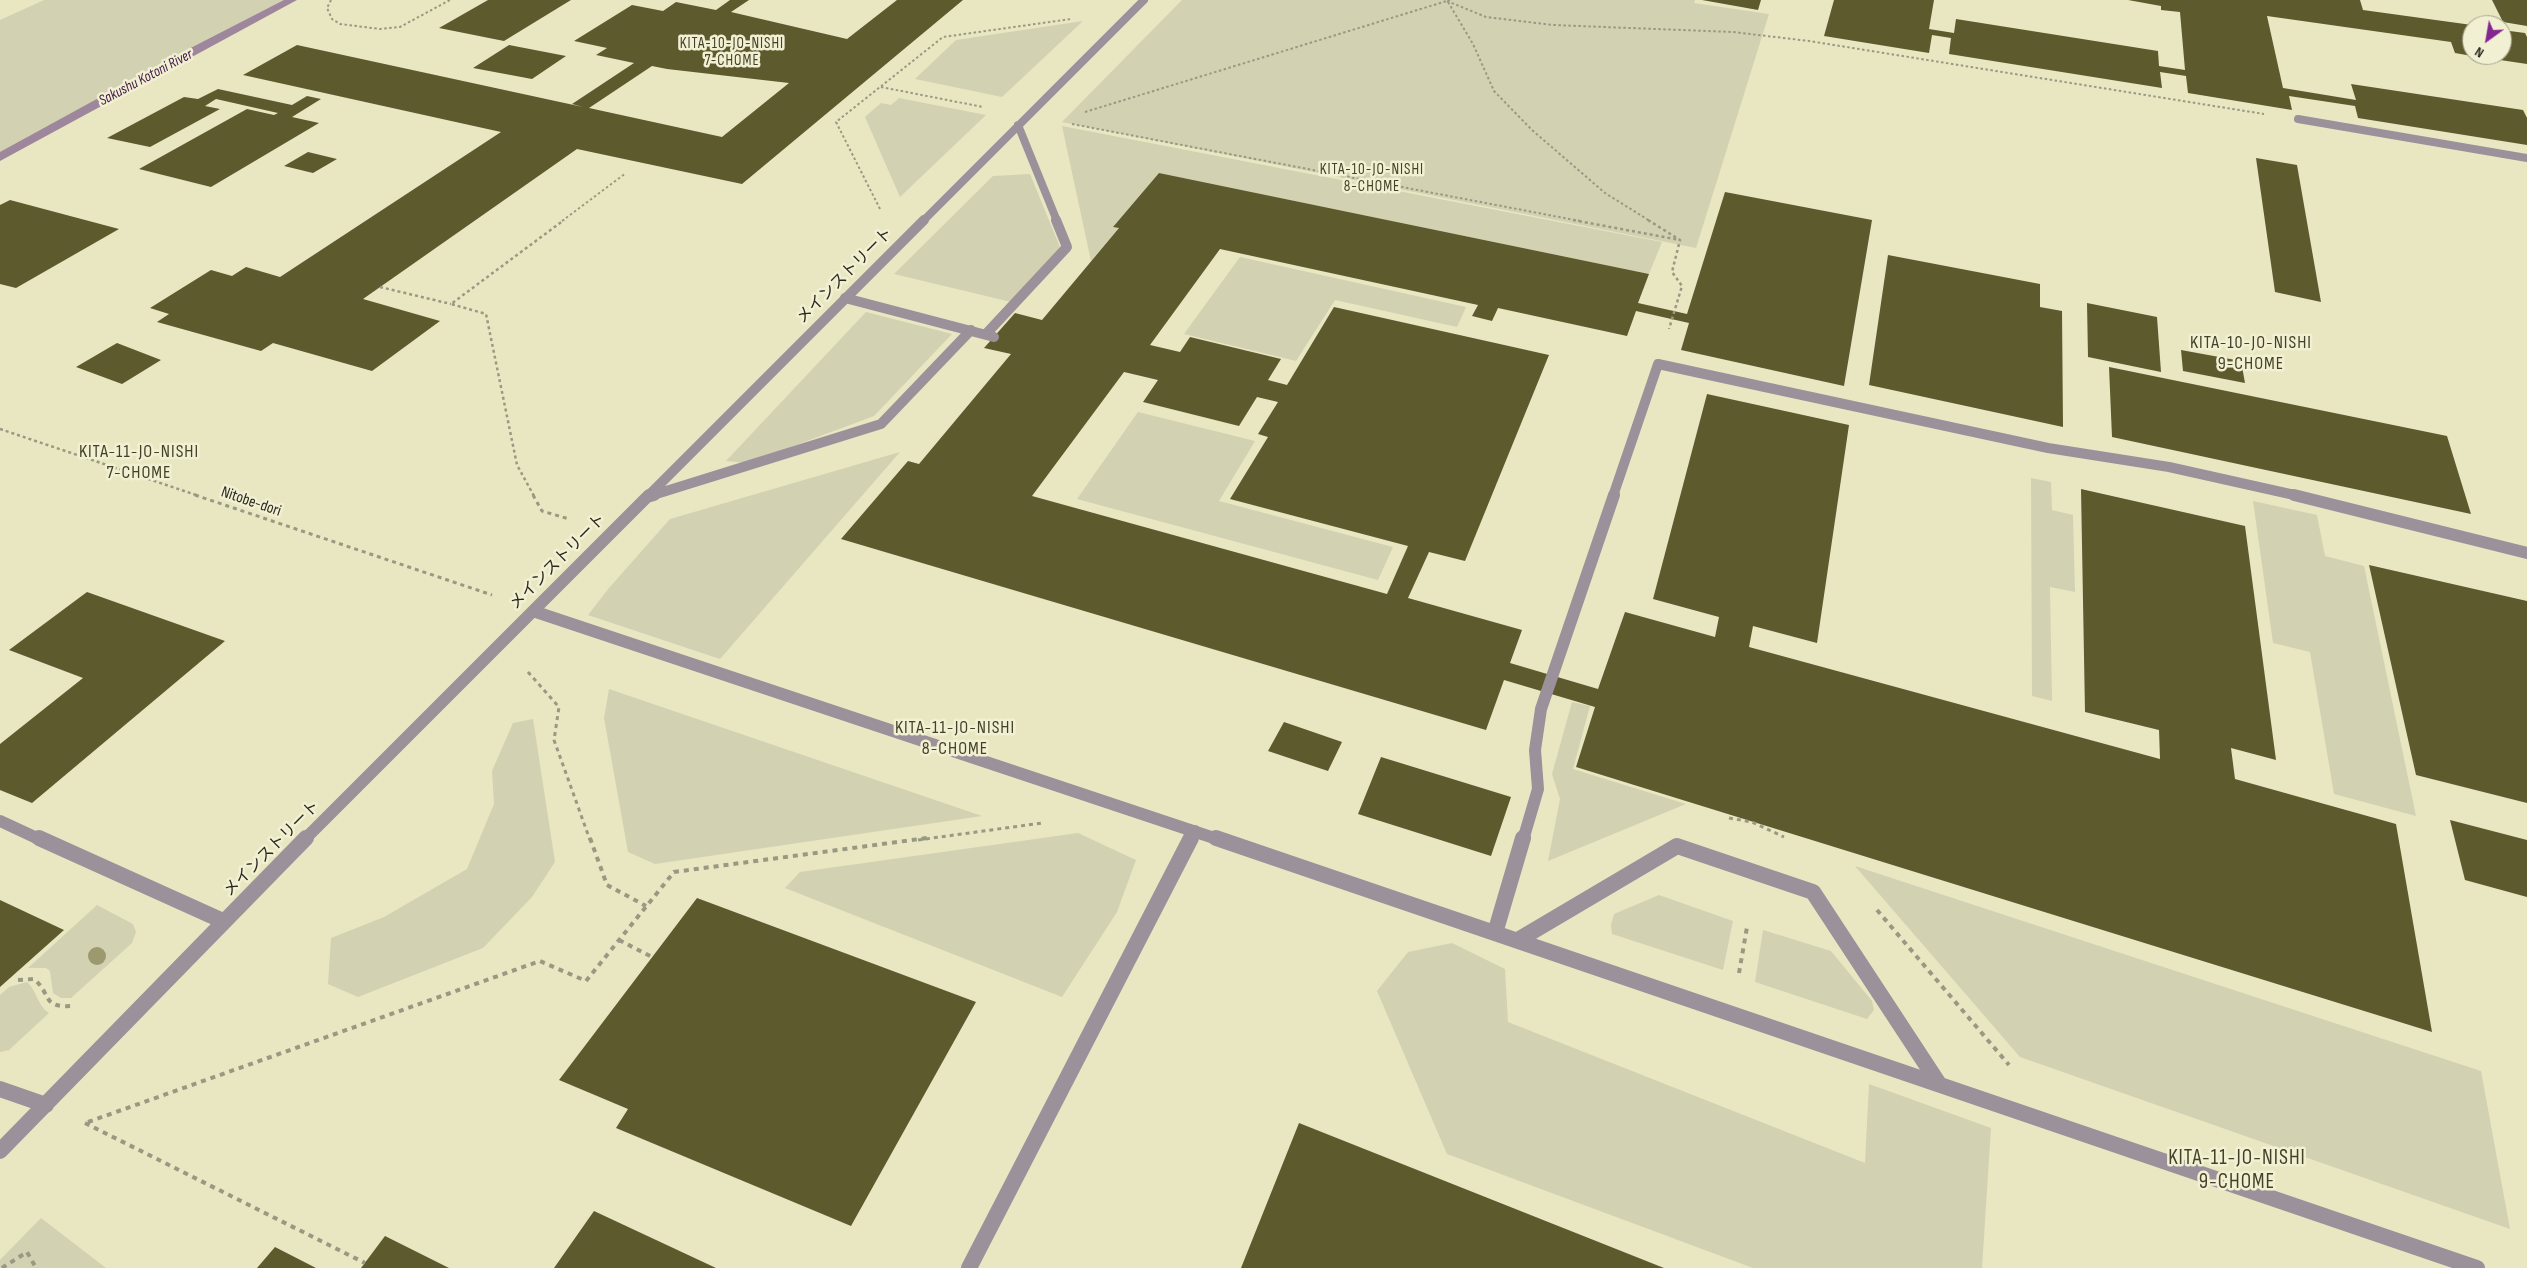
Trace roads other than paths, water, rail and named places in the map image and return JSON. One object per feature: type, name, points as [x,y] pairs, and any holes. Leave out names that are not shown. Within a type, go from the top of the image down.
[{"type":"street","name":"メインストリート","points":[[0,1151],[223,921],[1144,0]]},
{"type":"street","points":[[2298,120],[2527,158]]},
{"type":"street","points":[[845,298],[990,335],[1067,247],[1018,125]]},
{"type":"street","points":[[645,498],[881,424],[972,330]]},
{"type":"street","points":[[1495,933],[1538,789],[1535,750],[1541,709],[1658,364],[2048,448],[2110,454],[2338,504],[2462,538],[2527,553]]},
{"type":"street","points":[[532,611],[1518,940],[2477,1268]]},
{"type":"street","points":[[0,821],[223,921]]},
{"type":"street","points":[[969,1268],[1195,831]]},
{"type":"street","points":[[1518,940],[1677,846],[1813,892],[1939,1084]]},
{"type":"street","points":[[0,1089],[46,1105]]},
{"type":"waterway","name":"Sakushu Kotoni River","points":[[0,157],[183,56],[292,0]]},
{"type":"district","name":"KITA-10-JO-NISHI 7-CHOME","points":[[732,52]]},
{"type":"district","name":"KITA-10-JO-NISHI 8-CHOME","points":[[1372,178]]},
{"type":"district","name":"KITA-10-JO-NISHI 9-CHOME","points":[[2251,353]]},
{"type":"district","name":"KITA-11-JO-NISHI 7-CHOME","points":[[139,462]]},
{"type":"district","name":"KITA-11-JO-NISHI 8-CHOME","points":[[955,738]]},
{"type":"district","name":"KITA-11-JO-NISHI 9-CHOME","points":[[2237,1171]]}]
